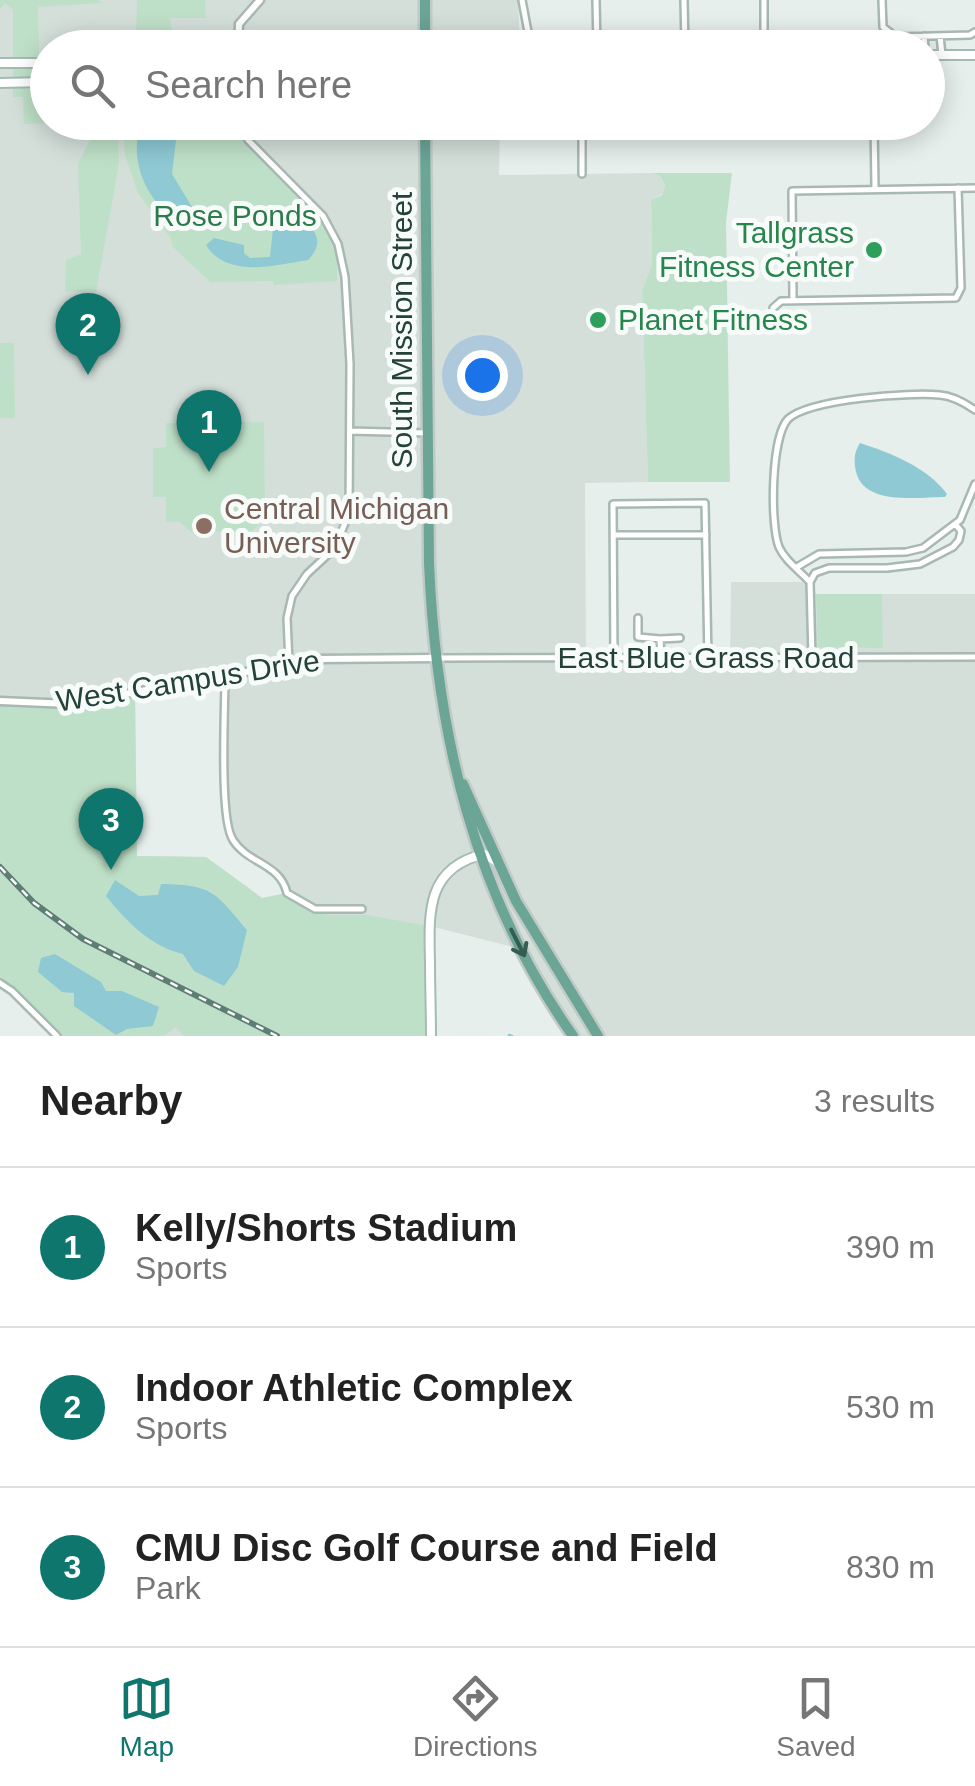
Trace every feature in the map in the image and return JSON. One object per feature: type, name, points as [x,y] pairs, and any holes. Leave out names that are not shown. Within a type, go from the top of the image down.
[{"type":"main road","points":[[425,0],[425,30]]},
{"type":"main road","points":[[945,55],[975,55]]},
{"type":"main road","points":[[2,63],[30,65]]},
{"type":"main road","points":[[0,82],[9,73],[2,63]]},
{"type":"main road","points":[[0,82],[30,82]]},
{"type":"main road","name":"South Mission Street","points":[[425,140],[429,563],[436,658],[463,808],[478,855],[502,911],[573,1036]]},
{"type":"main road","name":"South Mission Street","points":[[458,774],[516,901],[598,1036]]},
{"type":"main road","points":[[431,1036],[431,903],[450,869],[478,855],[488,854],[497,862]]},
{"type":"main road","points":[[540,983],[556,990],[563,980]]},
{"type":"street","points":[[239,30],[239,24],[260,0]]},
{"type":"street","points":[[522,0],[528,30]]},
{"type":"street","points":[[596,0],[597,30]]},
{"type":"street","points":[[684,0],[685,30]]},
{"type":"street","points":[[764,0],[764,30]]},
{"type":"street","points":[[882,0],[886,30]]},
{"type":"street","points":[[945,36],[975,32]]},
{"type":"street","points":[[248,140],[310,200],[338,244],[345,277],[350,430],[348,522],[334,548],[307,574],[292,596],[287,614],[289,662]]},
{"type":"street","points":[[582,140],[582,174]]},
{"type":"street","points":[[874,140],[875,189]]},
{"type":"street","points":[[773,308],[776,302],[793,301],[956,298],[961,288],[958,188]]},
{"type":"street","points":[[793,301],[792,190],[975,188]]},
{"type":"street","points":[[810,582],[782,554],[776,534],[776,447],[782,429],[793,416],[882,395],[939,395],[975,410]]},
{"type":"street","points":[[350,430],[428,433]]},
{"type":"street","points":[[797,567],[819,554],[906,552],[923,548],[955,524],[970,501],[975,484]]},
{"type":"street","points":[[614,660],[613,504],[705,504],[708,659]]},
{"type":"street","points":[[812,658],[810,582],[815,573],[829,568],[920,564],[960,540],[961,531],[955,524]]},
{"type":"street","points":[[614,535],[706,535]]},
{"type":"street","points":[[638,618],[638,637],[680,638]]},
{"type":"street","points":[[660,639],[660,659]]},
{"type":"street","name":"West Campus Drive","points":[[0,701],[70,704],[289,662],[341,657],[436,658]]},
{"type":"street","name":"East Blue Grass Road","points":[[436,658],[975,657]]},
{"type":"street","points":[[224,676],[226,818],[234,842],[284,878],[287,893],[308,907],[362,909]]},
{"type":"street","points":[[0,983],[12,990],[57,1036]]},
{"type":"shaded area","points":[[0,0],[518,0],[519,30],[30,30],[30,140],[500,140],[499,175],[652,173],[661,177],[665,186],[662,194],[651,200],[652,264],[642,290],[648,482],[585,483],[586,659],[730,659],[731,582],[810,582],[810,594],[975,594],[975,1036],[580,1036],[521,949],[430,926],[431,1036],[57,1036],[0,983]],"holes":[[[225,677],[227,828],[238,847],[283,878],[287,893],[262,898],[206,857],[137,856],[135,693]]]},
{"type":"green space","points":[[0,0],[102,3],[38,7],[39,30],[30,30],[30,124],[24,124],[23,97],[13,97],[13,10],[5,3],[0,9]]},
{"type":"green space","points":[[137,0],[205,0],[206,18],[170,18],[172,30],[136,30]]},
{"type":"green space","points":[[90,140],[118,140],[119,164],[96,292],[65,292],[66,260],[81,254],[78,164]]},
{"type":"green space","name":"Rose Ponds","points":[[124,140],[251,140],[323,216],[343,261],[337,265],[337,281],[274,285],[273,281],[210,282],[173,247],[138,193]]},
{"type":"green space","points":[[652,173],[732,173],[726,222],[730,482],[648,482],[642,290],[652,264],[651,200],[662,195],[665,186],[661,177]]},
{"type":"green space","points":[[0,343],[14,343],[15,418],[0,418]]},
{"type":"green space","points":[[264,422],[265,519],[252,531],[191,532],[180,522],[166,522],[166,497],[153,497],[153,448],[166,447],[166,423]]},
{"type":"green space","points":[[816,594],[882,594],[883,648],[818,647]]},
{"type":"green space","points":[[135,693],[137,856],[206,857],[262,898],[287,893],[327,915],[367,915],[429,926],[427,1036],[184,1036],[176,1027],[164,1036],[57,1036],[0,983],[0,699],[65,704]]},
{"type":"water","points":[[138,140],[176,140],[172,174],[192,207],[188,217],[176,219],[156,201],[142,177]]},
{"type":"water","points":[[293,218],[307,224],[316,234],[317,246],[308,260],[239,266],[215,256],[206,245],[214,238],[244,245],[244,253],[250,258],[270,257],[273,229]]},
{"type":"water","points":[[860,443],[919,469],[947,494],[891,497],[867,488],[855,466]]},
{"type":"water","points":[[115,880],[139,896],[158,895],[161,884],[192,886],[219,899],[247,930],[238,967],[224,986],[194,971],[183,954],[160,945],[131,924],[106,896]]},
{"type":"water","points":[[55,954],[101,982],[106,991],[122,991],[159,1007],[153,1026],[127,1029],[116,1035],[74,1006],[74,993],[62,992],[38,972],[41,958]]},
{"type":"railway","points":[[0,867],[34,903],[83,939],[277,1036]]},
{"type":"place","name":"Tallgrass Fitness Center","points":[[874,250]]},
{"type":"place","name":"Planet Fitness","points":[[598,320]]},
{"type":"place","name":"Indoor Athletic Complex","points":[[88,375]]},
{"type":"place","name":"Kelly/Shorts Stadium","points":[[209,472]]},
{"type":"place","name":"Central Michigan University","points":[[204,526]]},
{"type":"place","name":"CMU Disc Golf Course and Field","points":[[111,870]]}]
